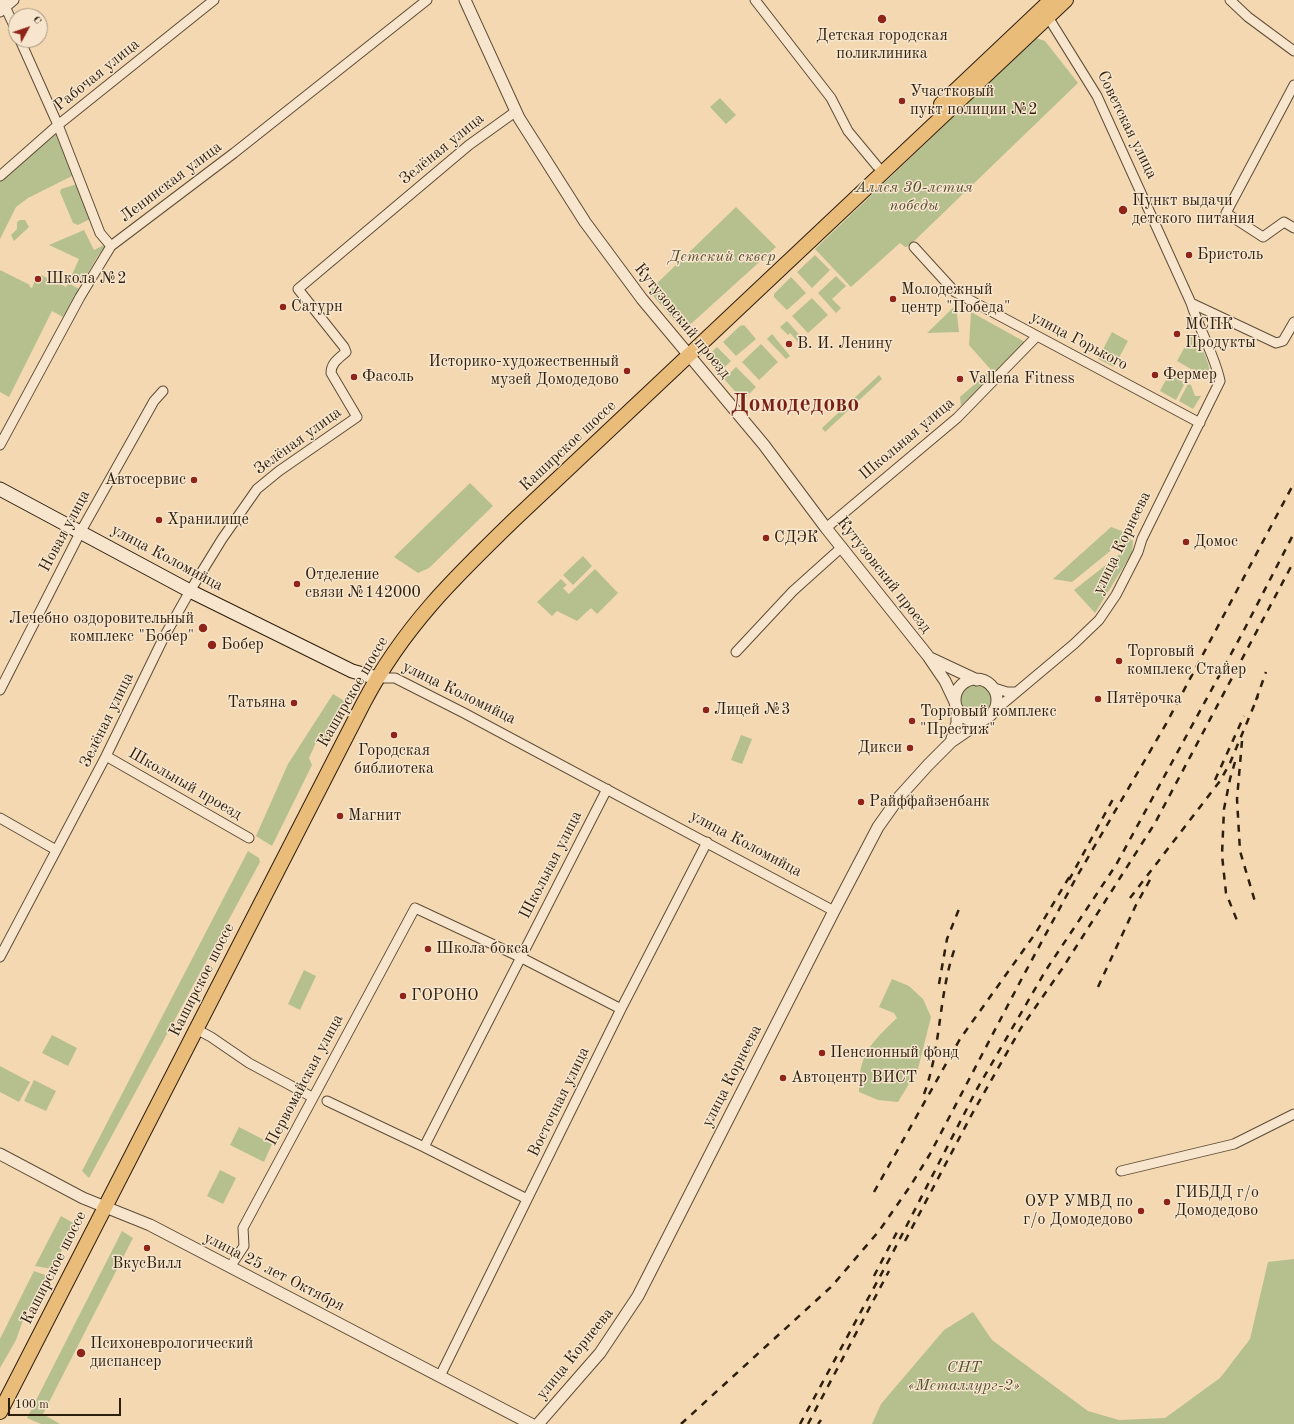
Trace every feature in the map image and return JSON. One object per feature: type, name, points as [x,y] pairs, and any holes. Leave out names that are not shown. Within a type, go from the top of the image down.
[{"type":"main road","name":"Каширское шоссе","points":[[0,1412],[100,1205],[372,677],[450,582],[685,352],[1045,6],[1066,0]]},
{"type":"main road","name":"Каширское шоссе","points":[[685,352],[1045,6]]},
{"type":"main road","name":"улица Коломийца","points":[[0,489],[81,531],[190,591],[352,671],[372,677]]},
{"type":"main road","name":"Каширское шоссе","points":[[0,1392],[196,1029],[372,677]]},
{"type":"street","points":[[8,15],[3,6],[14,0]]},
{"type":"street","name":"Рабочая улица","points":[[0,176],[58,125],[214,0]]},
{"type":"street","name":"Ленинская улица","points":[[0,445],[76,304],[111,246],[234,153],[427,0]]},
{"type":"street","name":"Кутузовский проезд","points":[[465,0],[515,112],[589,228],[637,293],[685,352],[764,444],[826,528],[928,656],[945,681],[956,705]]},
{"type":"street","points":[[755,0],[831,98],[848,131],[877,166]]},
{"type":"street","points":[[1230,0],[1248,17],[1294,51]]},
{"type":"street","name":"Советская улица","points":[[1045,6],[1097,96],[1190,303],[1198,327],[1218,369],[1220,381]]},
{"type":"street","points":[[24,48],[58,125],[100,233],[111,246]]},
{"type":"street","points":[[1294,86],[1226,213],[1263,237],[1284,222],[1294,228]]},
{"type":"street","name":"Зелёная улица","points":[[0,957],[106,756],[164,637],[222,539],[257,489],[279,471],[357,417],[331,373],[331,368],[336,360],[346,352],[344,347],[298,289],[468,145],[515,112]]},
{"type":"street","name":"улица Горького","points":[[914,247],[955,292],[1200,423]]},
{"type":"street","points":[[1190,303],[1276,343],[1283,341],[1294,322]]},
{"type":"street","name":"Школьная улица","points":[[826,528],[957,418],[1037,336]]},
{"type":"street","name":"улица Корнеева","points":[[993,712],[1074,644],[1105,613],[1138,552],[1142,539],[1220,381]]},
{"type":"street","name":"Новая улица","points":[[0,690],[81,531],[154,401],[163,391]]},
{"type":"street","points":[[736,652],[793,591],[842,547]]},
{"type":"street","points":[[928,656],[982,681],[991,687],[1016,692]]},
{"type":"street","name":"улица Коломийца","points":[[372,677],[395,678],[464,713],[834,911]]},
{"type":"street","points":[[951,742],[957,723],[957,691],[961,686],[971,680],[977,680]]},
{"type":"street","points":[[956,705],[966,719],[972,721],[983,720],[993,712],[996,698],[991,687]]},
{"type":"street","name":"улица Корнеева","points":[[538,1424],[600,1353],[638,1296],[871,839],[889,810],[911,783],[951,742],[983,720]]},
{"type":"street","name":"Школьный проезд","points":[[106,756],[249,838]]},
{"type":"street","name":"Школьная улица","points":[[424,1147],[607,789]]},
{"type":"street","points":[[0,818],[56,850]]},
{"type":"street","name":"Восточная улица","points":[[440,1376],[621,1009],[706,842]]},
{"type":"street","name":"Первомайская улица","points":[[230,1267],[244,1246],[243,1228],[312,1097],[415,908],[520,957]]},
{"type":"street","points":[[520,957],[621,1009]]},
{"type":"street","points":[[196,1029],[211,1037],[249,1063],[312,1097]]},
{"type":"street","points":[[327,1100],[527,1199]]},
{"type":"street","points":[[1120,1171],[1234,1144],[1294,1114]]},
{"type":"street","name":"улица 25 лет Октября","points":[[0,1154],[100,1205],[150,1225],[531,1424]]},
{"type":"green space","name":"Аллея 30-летия победы","points":[[1036,38],[1045,41],[1078,83],[909,246],[905,247],[900,243],[851,287],[815,249]]},
{"type":"green space","points":[[720,98],[736,115],[726,124],[710,107]]},
{"type":"green space","points":[[56,134],[73,173],[72,176],[28,198],[16,207],[0,239],[0,181]]},
{"type":"green space","points":[[77,185],[90,219],[78,225],[73,223],[60,192],[61,189]]},
{"type":"green space","name":"Детский сквер","points":[[736,207],[776,247],[683,331],[649,291]]},
{"type":"green space","points":[[20,220],[25,220],[29,227],[14,241],[11,235],[17,229],[17,222]]},
{"type":"green space","points":[[84,230],[94,250],[104,245],[106,247],[99,254],[81,284],[70,279],[79,259],[49,245]]},
{"type":"green space","points":[[815,255],[830,270],[812,288],[797,272]]},
{"type":"green space","points":[[0,270],[30,285],[29,286],[32,288],[37,275],[40,277],[41,275],[66,287],[68,283],[79,289],[63,317],[52,311],[9,397],[0,392]]},
{"type":"green space","points":[[836,276],[846,286],[832,299],[841,308],[836,313],[818,293]]},
{"type":"green space","points":[[791,277],[806,293],[787,310],[774,297],[774,294]]},
{"type":"green space","points":[[812,298],[828,315],[808,333],[792,316]]},
{"type":"green space","points":[[956,305],[959,332],[927,333]]},
{"type":"green space","points":[[971,312],[1025,342],[961,406],[960,397],[991,370],[969,345]]},
{"type":"green space","points":[[787,321],[805,341],[801,345],[790,333],[788,335],[780,327]]},
{"type":"green space","points":[[744,325],[756,339],[736,356],[723,342],[740,326]]},
{"type":"green space","points":[[1112,332],[1128,341],[1114,367],[1098,359]]},
{"type":"green space","points":[[772,334],[790,356],[786,359],[767,339]]},
{"type":"green space","points":[[1192,334],[1199,343],[1208,362],[1210,380],[1177,361]]},
{"type":"green space","points":[[761,344],[778,362],[759,380],[742,362]]},
{"type":"green space","points":[[717,347],[731,361],[719,372],[708,359],[708,356]]},
{"type":"green space","points":[[736,367],[756,387],[743,400],[724,379]]},
{"type":"green space","points":[[1169,374],[1185,383],[1176,400],[1160,391]]},
{"type":"green space","points":[[879,375],[882,379],[825,432],[822,428]]},
{"type":"green space","points":[[1188,384],[1191,385],[1195,396],[1201,396],[1193,409],[1179,401]]},
{"type":"green space","points":[[470,483],[493,506],[429,568],[418,573],[394,557]]},
{"type":"green space","points":[[1111,527],[1122,531],[1133,541],[1132,553],[1095,613],[1074,590],[1125,550],[1120,543],[1072,582],[1053,579]]},
{"type":"green space","points":[[583,556],[592,566],[573,585],[563,575]]},
{"type":"green space","points":[[595,569],[618,593],[597,614],[591,608],[577,621],[557,611],[552,616],[537,602],[561,579],[567,585],[563,588],[569,594]]},
{"type":"green space","points":[[976,683],[988,688],[993,700],[988,712],[976,717],[964,712],[959,700],[964,688]]},
{"type":"green space","points":[[333,694],[346,702],[325,742],[317,740],[309,758],[312,765],[272,846],[256,836],[288,764]]},
{"type":"green space","points":[[741,735],[752,739],[742,764],[731,760]]},
{"type":"green space","points":[[248,851],[259,858],[260,862],[89,1178],[82,1171]]},
{"type":"green space","points":[[304,970],[316,976],[300,1010],[288,1004]]},
{"type":"green space","points":[[892,979],[909,986],[923,999],[931,1017],[918,1069],[898,1102],[878,1100],[859,1092],[861,1068],[868,1050],[880,1034],[897,1018],[894,1013],[879,1007]]},
{"type":"green space","points":[[52,1035],[77,1048],[68,1066],[42,1053]]},
{"type":"green space","points":[[0,1066],[30,1082],[19,1102],[0,1092]]},
{"type":"green space","points":[[34,1080],[56,1091],[46,1111],[24,1101]]},
{"type":"green space","points":[[239,1127],[272,1144],[264,1162],[230,1145]]},
{"type":"green space","points":[[220,1170],[236,1178],[223,1204],[207,1196]]},
{"type":"green space","points":[[61,1216],[75,1224],[52,1269],[35,1266]]},
{"type":"green space","points":[[122,1231],[133,1238],[43,1414],[60,1424],[41,1424],[27,1418]]},
{"type":"green space","name":"СНТ «Металлург-2»","points":[[1294,1259],[1294,1424],[872,1424],[881,1404],[944,1330],[973,1312],[992,1340],[1088,1411],[1119,1420],[1165,1418],[1220,1378],[1250,1339],[1268,1262]]},
{"type":"green space","points":[[34,1271],[48,1276],[26,1312],[16,1340],[0,1368],[0,1339]]},
{"type":"railway","points":[[681,1424],[832,1286],[879,1231],[911,1185],[930,1154],[1076,878],[1166,724],[1294,483]]},
{"type":"railway","points":[[800,1424],[890,1258],[977,1089],[1046,970],[1116,865],[1243,632],[1294,533]]},
{"type":"railway","points":[[905,1241],[972,1114],[1021,1028],[1062,969],[1155,823],[1294,561]]},
{"type":"railway","points":[[1256,700],[1266,672]]},
{"type":"railway","points":[[1130,898],[1220,781],[1230,763],[1258,696]]},
{"type":"railway","points":[[1215,780],[1244,716]]},
{"type":"railway","points":[[1242,741],[1237,799],[1240,851],[1256,905]]},
{"type":"railway","points":[[1235,762],[1224,809],[1222,855],[1226,893],[1238,923]]},
{"type":"railway","points":[[1069,880],[1113,799]]},
{"type":"railway","points":[[874,1192],[960,1039],[1035,934],[1071,874]]},
{"type":"railway","points":[[1098,987],[1136,905],[1151,878]]},
{"type":"railway","points":[[939,984],[947,939],[959,909]]},
{"type":"railway","points":[[924,1094],[930,1076],[946,982],[956,945]]},
{"type":"railway","points":[[874,1276],[898,1230]]},
{"type":"railway","points":[[808,1424],[889,1271]]},
{"type":"railway","points":[[818,1424],[821,1420]]},
{"type":"place","name":"Детская городская поликлиника","points":[[882,19]]},
{"type":"place","name":"Участковый пукт полиции №2","points":[[902,101]]},
{"type":"place","name":"Пункт выдачи детского питания","points":[[1123,210]]},
{"type":"place","name":"Бристоль","points":[[1189,255]]},
{"type":"place","name":"Школа №2","points":[[38,279]]},
{"type":"place","name":"Молодежный центр \"Победа\"","points":[[893,299]]},
{"type":"place","name":"Сатурн","points":[[283,307]]},
{"type":"place","name":"МСПК Продукты","points":[[1177,334]]},
{"type":"place","name":"В. И. Ленину","points":[[789,344]]},
{"type":"place","name":"Историко-художественный музей Домодедово","points":[[627,371]]},
{"type":"place","name":"Фермер","points":[[1155,375]]},
{"type":"place","name":"Фасоль","points":[[354,377]]},
{"type":"place","name":"Vallena Fitness","points":[[960,379]]},
{"type":"place","name":"Автосервис","points":[[194,480]]},
{"type":"place","name":"Хранилище","points":[[159,520]]},
{"type":"place","name":"СДЭК","points":[[766,538]]},
{"type":"place","name":"Домос","points":[[1186,542]]},
{"type":"place","name":"Отделение связи №142000","points":[[297,584]]},
{"type":"place","name":"Лечебно оздоровительный комплекс \"Бобер\"","points":[[203,628]]},
{"type":"place","name":"Бобер","points":[[212,645]]},
{"type":"place","name":"Торговый комплекс Стайер","points":[[1119,661]]},
{"type":"place","name":"Пятёрочка","points":[[1098,699]]},
{"type":"place","name":"Татьяна","points":[[294,703]]},
{"type":"place","name":"Лицей №3","points":[[706,710]]},
{"type":"place","name":"Торговый комплекс \"Престиж\"","points":[[912,721]]},
{"type":"place","name":"Городская библиотека","points":[[394,735]]},
{"type":"place","name":"Дикси","points":[[910,748]]},
{"type":"place","name":"Райффайзенбанк","points":[[861,802]]},
{"type":"place","name":"Магнит","points":[[340,816]]},
{"type":"place","name":"Школа бокса","points":[[428,949]]},
{"type":"place","name":"ГОРОНО","points":[[403,996]]},
{"type":"place","name":"Пенсионный фонд","points":[[822,1053]]},
{"type":"place","name":"Автоцентр ВИСТ","points":[[783,1078]]},
{"type":"place","name":"ГИБДД г/о Домодедово","points":[[1167,1202]]},
{"type":"place","name":"ОУР УМВД по г/о Домодедово","points":[[1141,1211]]},
{"type":"place","name":"ВкусВилл","points":[[147,1248]]},
{"type":"place","name":"Психоневрологический диспансер","points":[[81,1353]]},
{"type":"district","name":"Домодедово","points":[[795,405]]}]
